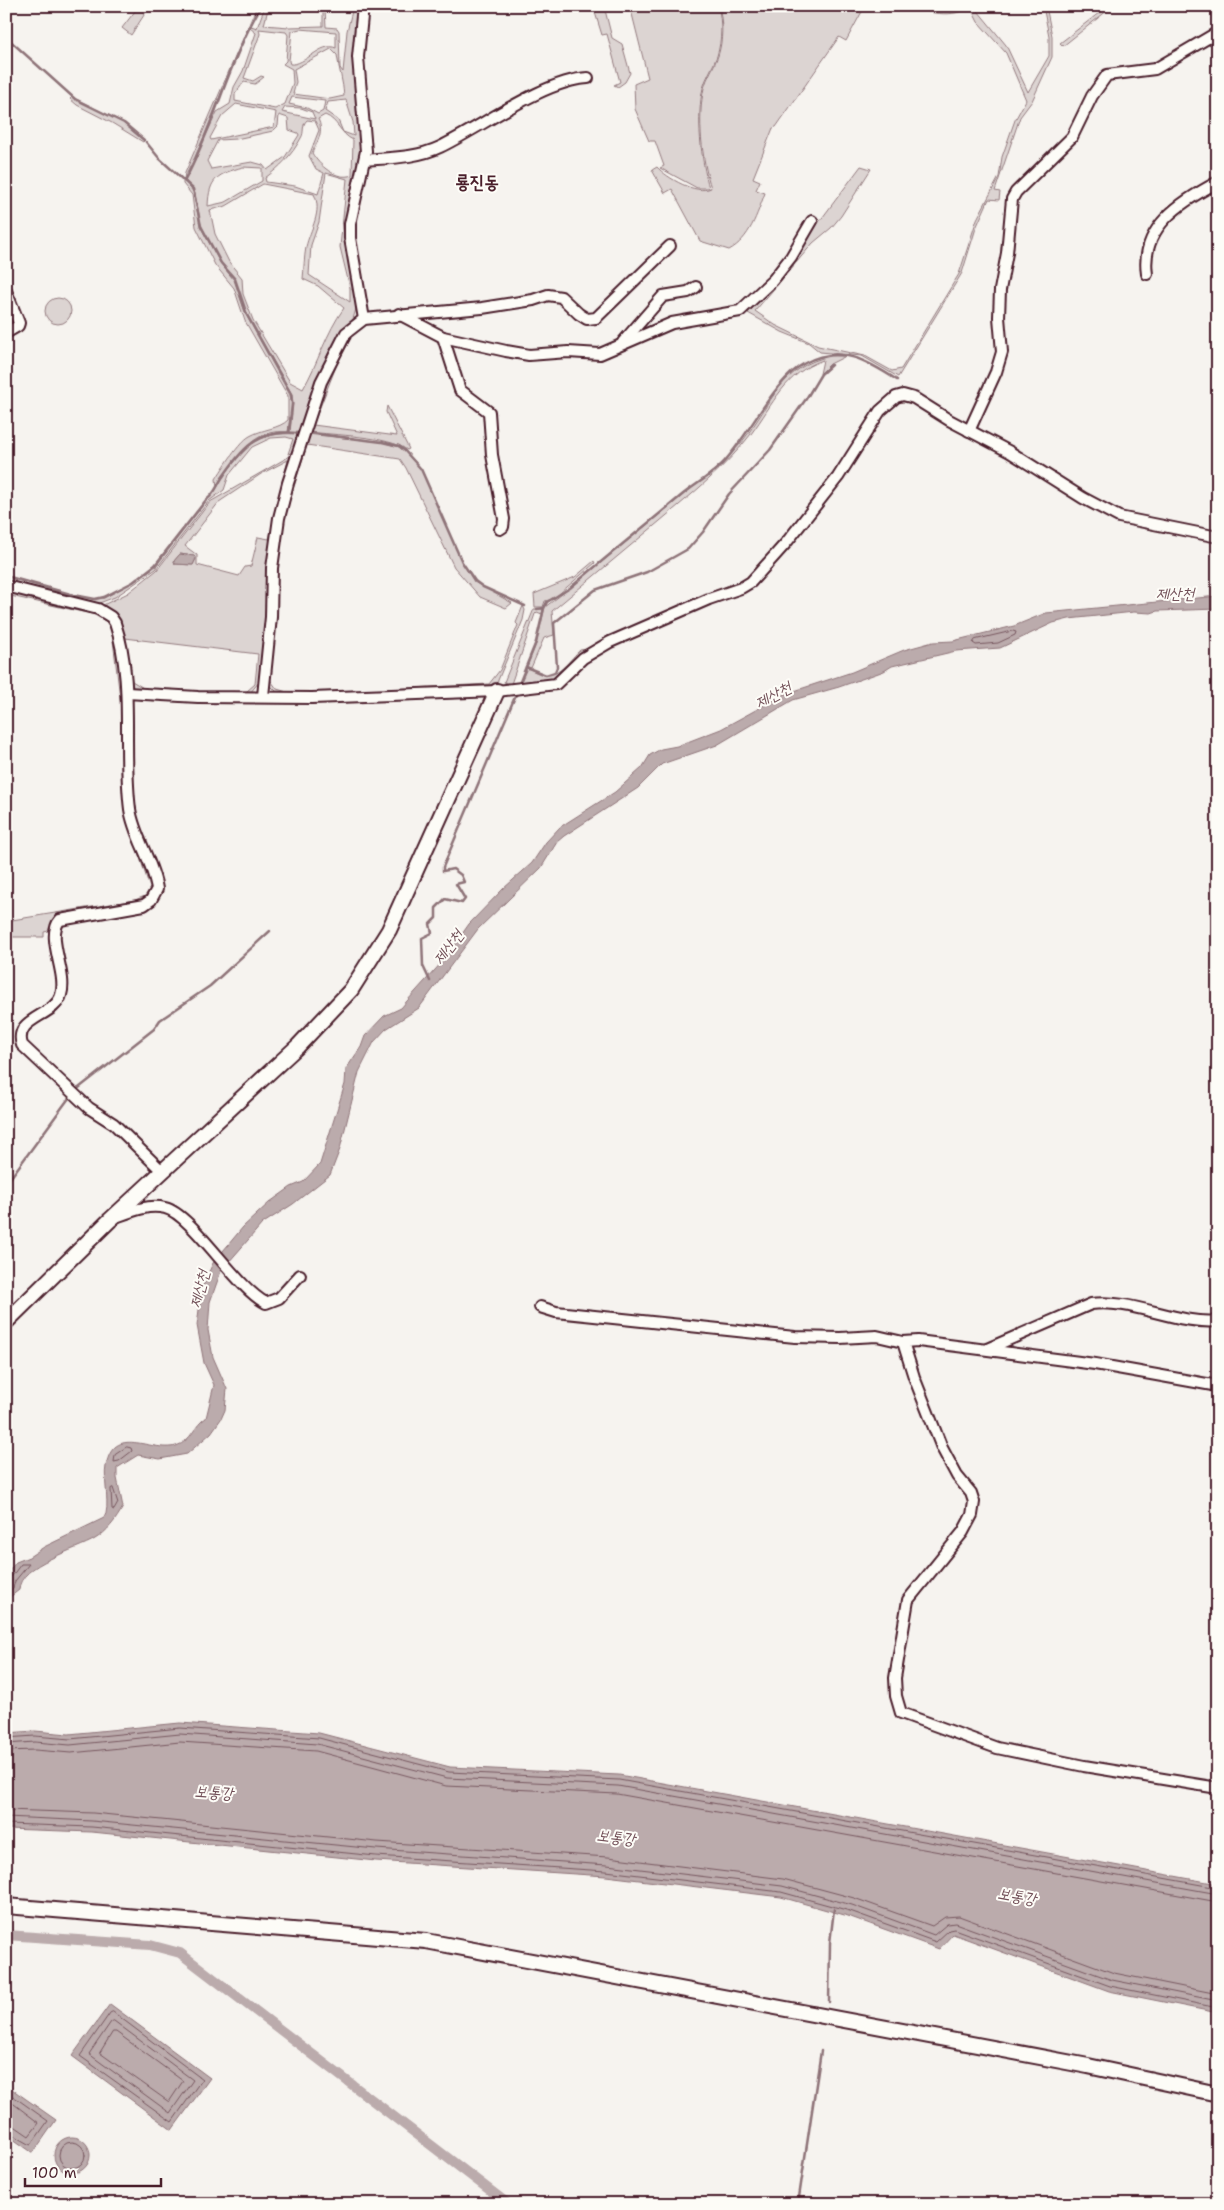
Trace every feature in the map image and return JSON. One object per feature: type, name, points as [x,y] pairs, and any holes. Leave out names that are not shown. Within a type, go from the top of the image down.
[{"type":"main road","points":[[6,1322],[110,1220],[298,1046],[351,990],[389,930],[497,691]]},
{"type":"main road","points":[[6,1906],[426,1941],[1088,2066],[1218,2094]]},
{"type":"street","points":[[363,6],[358,57],[366,142],[365,160],[350,224],[350,238],[364,319]]},
{"type":"street","points":[[969,431],[996,372],[1002,352],[999,317],[1000,290],[1008,254],[1012,199],[1016,192],[1072,137],[1092,96],[1107,75],[1155,69],[1218,32]]},
{"type":"street","points":[[365,160],[420,154],[439,148],[533,96],[579,78],[588,78]]},
{"type":"street","points":[[1147,274],[1148,252],[1158,226],[1178,205],[1218,182]]},
{"type":"street","points":[[398,314],[442,337],[529,355],[568,352],[600,354],[672,323],[740,311],[773,280],[791,257],[812,221]]},
{"type":"street","points":[[263,696],[271,617],[274,546],[288,483],[321,382],[346,333],[364,319],[398,314],[482,308],[533,300],[548,295],[561,297],[578,314],[588,319],[596,318],[670,246]]},
{"type":"street","points":[[621,344],[663,296],[688,292],[696,288]]},
{"type":"street","points":[[6,292],[19,323],[18,326],[6,333]]},
{"type":"street","points":[[442,337],[460,390],[489,412],[492,455],[504,519],[504,527],[500,529]]},
{"type":"street","points":[[127,693],[198,697],[263,696],[312,698],[497,691],[556,684],[583,658],[610,642],[710,599],[741,588],[751,582],[786,544],[838,477],[880,411],[896,397],[903,395],[914,398],[969,431],[1030,463],[1084,498],[1119,517],[1218,537]]},
{"type":"street","points":[[6,586],[88,605],[111,617],[118,634],[127,693],[128,793],[132,821],[156,883],[155,894],[144,905],[60,920],[55,930],[55,939],[62,980],[61,997],[49,1011],[23,1028],[20,1039],[22,1044],[70,1091],[89,1108],[114,1124],[163,1172]]},
{"type":"street","points":[[110,1220],[147,1207],[169,1209],[188,1224],[234,1274],[266,1303],[279,1298],[300,1275]]},
{"type":"street","points":[[986,1350],[1091,1304],[1106,1302],[1191,1320],[1218,1321]]},
{"type":"street","points":[[540,1307],[556,1312],[686,1325],[739,1333],[816,1338],[877,1336],[904,1342],[918,1341],[1096,1364],[1218,1386]]},
{"type":"street","points":[[904,1342],[914,1377],[942,1448],[957,1476],[971,1493],[974,1502],[972,1515],[962,1532],[908,1600],[895,1678],[896,1696],[901,1713],[997,1748],[1084,1766],[1218,1788]]},
{"type":"shaded area","points":[[139,6],[150,6],[131,35],[122,28]]},
{"type":"shaded area","points":[[257,6],[260,6],[239,48],[195,158],[184,179],[185,173]]},
{"type":"shaded area","points":[[262,6],[357,6],[353,64],[363,143],[346,238],[356,292],[356,309],[353,319],[329,351],[294,452],[288,454],[293,439],[286,437],[271,438],[252,447],[229,475],[224,490],[209,501],[156,569],[115,597],[94,605],[6,583],[6,577],[74,596],[95,599],[104,598],[133,582],[156,566],[214,493],[237,459],[252,444],[271,436],[297,434],[290,432],[293,404],[292,394],[247,315],[235,279],[221,263],[201,225],[195,193],[185,180],[217,112],[230,104],[234,87],[243,71],[256,33],[250,28],[251,26],[257,28],[264,9]],"holes":[[[268,9],[323,10],[323,26],[289,27],[264,25]],[[325,9],[352,11],[347,31],[343,72],[340,68],[339,31],[337,28],[326,27]],[[259,29],[286,32],[288,35],[286,61],[283,64],[292,69],[293,83],[285,104],[275,109],[235,101],[235,94],[244,82],[255,84],[264,77],[261,76],[253,81],[244,78],[260,34]],[[300,29],[336,32],[336,48],[325,48],[296,64],[290,64],[292,31]],[[331,49],[337,55],[344,96],[330,99],[293,94],[296,82],[294,69]],[[292,97],[325,101],[323,111],[318,114],[307,108],[289,104]],[[346,100],[353,122],[354,136],[343,132],[338,120],[325,111],[328,102]],[[236,104],[276,112],[274,127],[211,140],[210,138],[222,116]],[[285,107],[301,108],[312,112],[315,119],[282,112]],[[279,115],[288,118],[289,130],[299,135],[285,157],[267,170],[263,165],[252,162],[211,169],[207,161],[218,140],[236,139],[273,131],[278,126]],[[325,115],[333,120],[353,140],[352,175],[340,176],[334,174],[315,158],[312,153],[320,136],[318,119]],[[307,120],[315,121],[319,130],[309,156],[316,169],[324,173],[318,194],[295,186],[266,182],[265,178],[281,165],[294,150],[302,136]],[[243,167],[262,168],[262,181],[226,202],[208,206],[210,189],[221,175]],[[326,173],[347,179],[340,247],[350,288],[350,302],[309,275],[311,245],[319,222]],[[263,184],[314,194],[317,207],[315,220],[306,247],[303,279],[318,286],[344,308],[332,328],[303,389],[290,382],[253,320],[243,294],[242,278],[229,262],[215,234],[210,210],[226,206]]]},
{"type":"shaded area","points":[[593,6],[604,6],[612,38],[622,44],[630,73],[625,82],[618,87],[614,85],[620,82],[607,34],[602,35]]},
{"type":"shaded area","points":[[630,6],[718,6],[721,25],[720,44],[717,56],[703,88],[700,112],[702,152],[709,188],[697,188],[660,168],[664,166],[655,141],[649,141],[635,109],[634,84],[648,78]]},
{"type":"shaded area","points":[[719,6],[865,6],[846,41],[839,37],[776,127],[773,128],[753,178],[760,181],[756,190],[765,193],[748,233],[729,250],[700,241],[672,189],[665,193],[652,170],[657,167],[668,176],[690,187],[705,190],[711,188],[703,152],[701,112],[704,88],[718,56],[721,44],[722,25]]},
{"type":"shaded area","points":[[908,6],[968,6],[956,13],[948,14]]},
{"type":"shaded area","points":[[970,6],[974,6],[1006,45],[1028,92],[1049,56],[1049,36],[1043,6],[1046,6],[1052,36],[1052,57],[1032,101],[1020,117],[995,191],[1000,192],[999,200],[989,199],[976,228],[962,273],[898,377],[862,356],[820,352],[809,343],[782,332],[748,313],[775,281],[861,166],[871,169],[841,216],[831,228],[813,243],[755,311],[775,325],[818,346],[865,356],[892,371],[901,369],[959,274],[977,219],[999,177],[1002,157],[1015,120],[1026,100],[1006,53],[978,22]]},
{"type":"shaded area","points":[[1108,6],[1113,6],[1063,46],[1060,43]]},
{"type":"shaded area","points":[[72,97],[124,123],[144,141],[77,105],[70,99]]},
{"type":"shaded area","points":[[183,179],[194,193],[200,226],[220,263],[234,280],[246,315],[290,395],[292,404],[288,432],[270,433],[256,439],[239,457],[217,487],[216,479],[246,439],[288,420],[288,396],[245,321],[234,288],[215,265],[196,227],[192,195],[183,184]]},
{"type":"shaded area","points":[[58,298],[68,301],[71,311],[68,321],[58,324],[48,321],[45,311],[48,301]]},
{"type":"shaded area","points":[[351,338],[337,364],[313,425],[397,436],[386,412],[387,406],[409,449],[407,450],[399,445],[374,439],[309,432],[325,384]]},
{"type":"shaded area","points":[[831,356],[846,356],[830,364],[820,374],[823,360],[810,366],[789,381],[751,434],[708,480],[552,611],[554,635],[544,638],[531,668],[527,667],[537,642],[545,607],[722,463],[744,439],[779,388],[789,377],[800,368],[814,361]]},
{"type":"shaded area","points":[[879,403],[882,404],[834,478],[749,581],[741,587],[714,595],[648,621],[736,582],[743,583],[763,564],[819,495]]},
{"type":"shaded area","points":[[307,434],[382,442],[399,447],[404,451],[421,469],[462,562],[474,582],[512,603],[506,608],[480,597],[454,567],[400,459],[307,445],[283,522],[278,557],[275,627],[269,678],[277,689],[294,694],[489,684],[500,670],[518,625],[516,623],[523,606],[525,610],[523,620],[496,685],[474,688],[315,696],[278,693],[267,682],[274,571],[281,519]]},
{"type":"shaded area","points":[[293,456],[279,504],[269,557],[266,631],[259,682],[250,693],[238,696],[145,693],[137,690],[129,683],[125,673],[118,625],[111,615],[99,607],[128,593],[157,570],[210,502]],"holes":[[[288,460],[269,539],[258,537],[251,566],[245,567],[239,576],[197,565],[197,555],[185,546],[219,502],[261,474]],[[180,554],[194,556],[196,559],[193,565],[175,564],[174,561]],[[125,638],[258,654],[255,684],[247,691],[235,694],[145,689],[132,681]]]},
{"type":"shaded area","points":[[594,561],[595,563],[553,599],[545,601],[543,607],[535,607],[534,594],[575,577]]},
{"type":"shaded area","points":[[6,589],[89,608],[113,624],[124,693],[127,799],[154,883],[149,901],[78,915],[53,930],[44,932],[44,937],[6,937],[6,921],[135,900],[145,896],[150,888],[124,810],[121,706],[112,632],[107,622],[96,615],[6,595]]},
{"type":"shaded area","points":[[534,609],[543,609],[542,614],[537,612],[535,614],[511,684],[504,682]]},
{"type":"shaded area","points":[[615,636],[584,653],[551,683],[519,686],[527,668],[541,674],[551,675],[560,670],[580,650],[587,649]]},
{"type":"water","points":[[180,554],[194,556],[196,558],[193,565],[175,564],[174,561]]},
{"type":"water","points":[[1218,596],[1218,609],[1157,611],[1151,613],[1134,612],[1069,619],[1053,623],[1000,648],[956,651],[892,666],[884,671],[839,687],[793,700],[717,745],[662,764],[638,788],[564,836],[557,842],[541,868],[478,929],[419,1008],[386,1029],[374,1042],[359,1072],[340,1149],[330,1175],[293,1204],[262,1224],[221,1271],[210,1302],[208,1330],[213,1357],[227,1389],[225,1410],[211,1433],[187,1454],[160,1459],[138,1455],[117,1468],[117,1478],[123,1507],[111,1525],[95,1539],[38,1565],[28,1573],[22,1581],[19,1590],[6,1600],[6,1575],[16,1562],[104,1518],[107,1508],[106,1466],[110,1453],[117,1446],[134,1442],[155,1446],[176,1446],[186,1440],[206,1418],[214,1385],[204,1363],[197,1325],[202,1287],[213,1263],[243,1227],[270,1202],[291,1187],[303,1182],[320,1164],[345,1084],[346,1069],[361,1047],[365,1036],[384,1016],[401,1008],[444,960],[469,924],[532,863],[546,842],[560,827],[615,792],[642,768],[650,755],[661,749],[677,746],[721,729],[785,694],[852,672],[904,650],[933,642],[953,641],[1014,626],[1046,613]]},
{"type":"water","name":"보통강","points":[[180,1723],[319,1733],[450,1767],[619,1775],[1218,1884],[1218,2013],[1109,1991],[953,1934],[939,1949],[848,1916],[781,1897],[606,1876],[376,1861],[92,1832],[6,1829],[6,1733],[35,1731],[69,1734]]},
{"type":"water","points":[[110,2004],[210,2078],[172,2130],[72,2056]]},
{"type":"water","points":[[6,2085],[56,2120],[33,2153],[6,2134]]},
{"type":"water","points":[[72,2137],[79,2138],[85,2142],[89,2148],[89,2162],[85,2168],[79,2172],[72,2173],[65,2172],[59,2168],[55,2162],[54,2155],[55,2148],[59,2142],[65,2138]]},
{"type":"waterway","points":[[185,180],[196,159],[240,49],[261,6]]},
{"type":"waterway","points":[[6,37],[75,99],[124,123],[144,140]]},
{"type":"waterway","points":[[146,142],[159,158],[193,189],[201,226],[221,263],[235,279],[247,315],[291,394],[292,404],[289,432]]},
{"type":"waterway","points":[[544,608],[547,602],[570,588],[721,465],[782,382],[805,363],[818,357],[830,355],[853,357],[864,361],[897,380]]},
{"type":"waterway","points":[[526,667],[546,675],[555,672],[557,667],[554,623],[595,590],[647,572],[688,549],[703,532],[729,494],[770,450],[821,374],[831,365]]},
{"type":"waterway","points":[[6,576],[74,595],[95,599],[104,597],[133,582],[155,565],[213,493],[237,458],[252,443],[271,434],[297,433]]},
{"type":"waterway","points":[[310,433],[382,442],[399,446],[404,450],[421,469],[462,562],[475,581],[483,587],[525,606]]},
{"type":"waterway","points":[[519,684],[536,642],[544,608],[537,609]]},
{"type":"waterway","name":"제산천","points":[[430,981],[423,966],[422,938],[432,933],[430,924],[436,918],[436,908],[445,899],[462,903],[465,899],[456,884],[464,882],[461,875],[453,869],[443,871],[443,867],[517,692]]},
{"type":"waterway","points":[[75,1091],[154,1029],[160,1020],[210,986],[270,931]]},
{"type":"waterway","points":[[6,1184],[69,1098]]},
{"type":"waterway","points":[[829,2002],[830,1943],[834,1909]]},
{"type":"waterway","points":[[6,1935],[150,1945],[180,1953],[508,2204]]},
{"type":"waterway","points":[[798,2204],[821,2051]]},
{"type":"district","name":"룡진동","points":[[477,182]]}]
